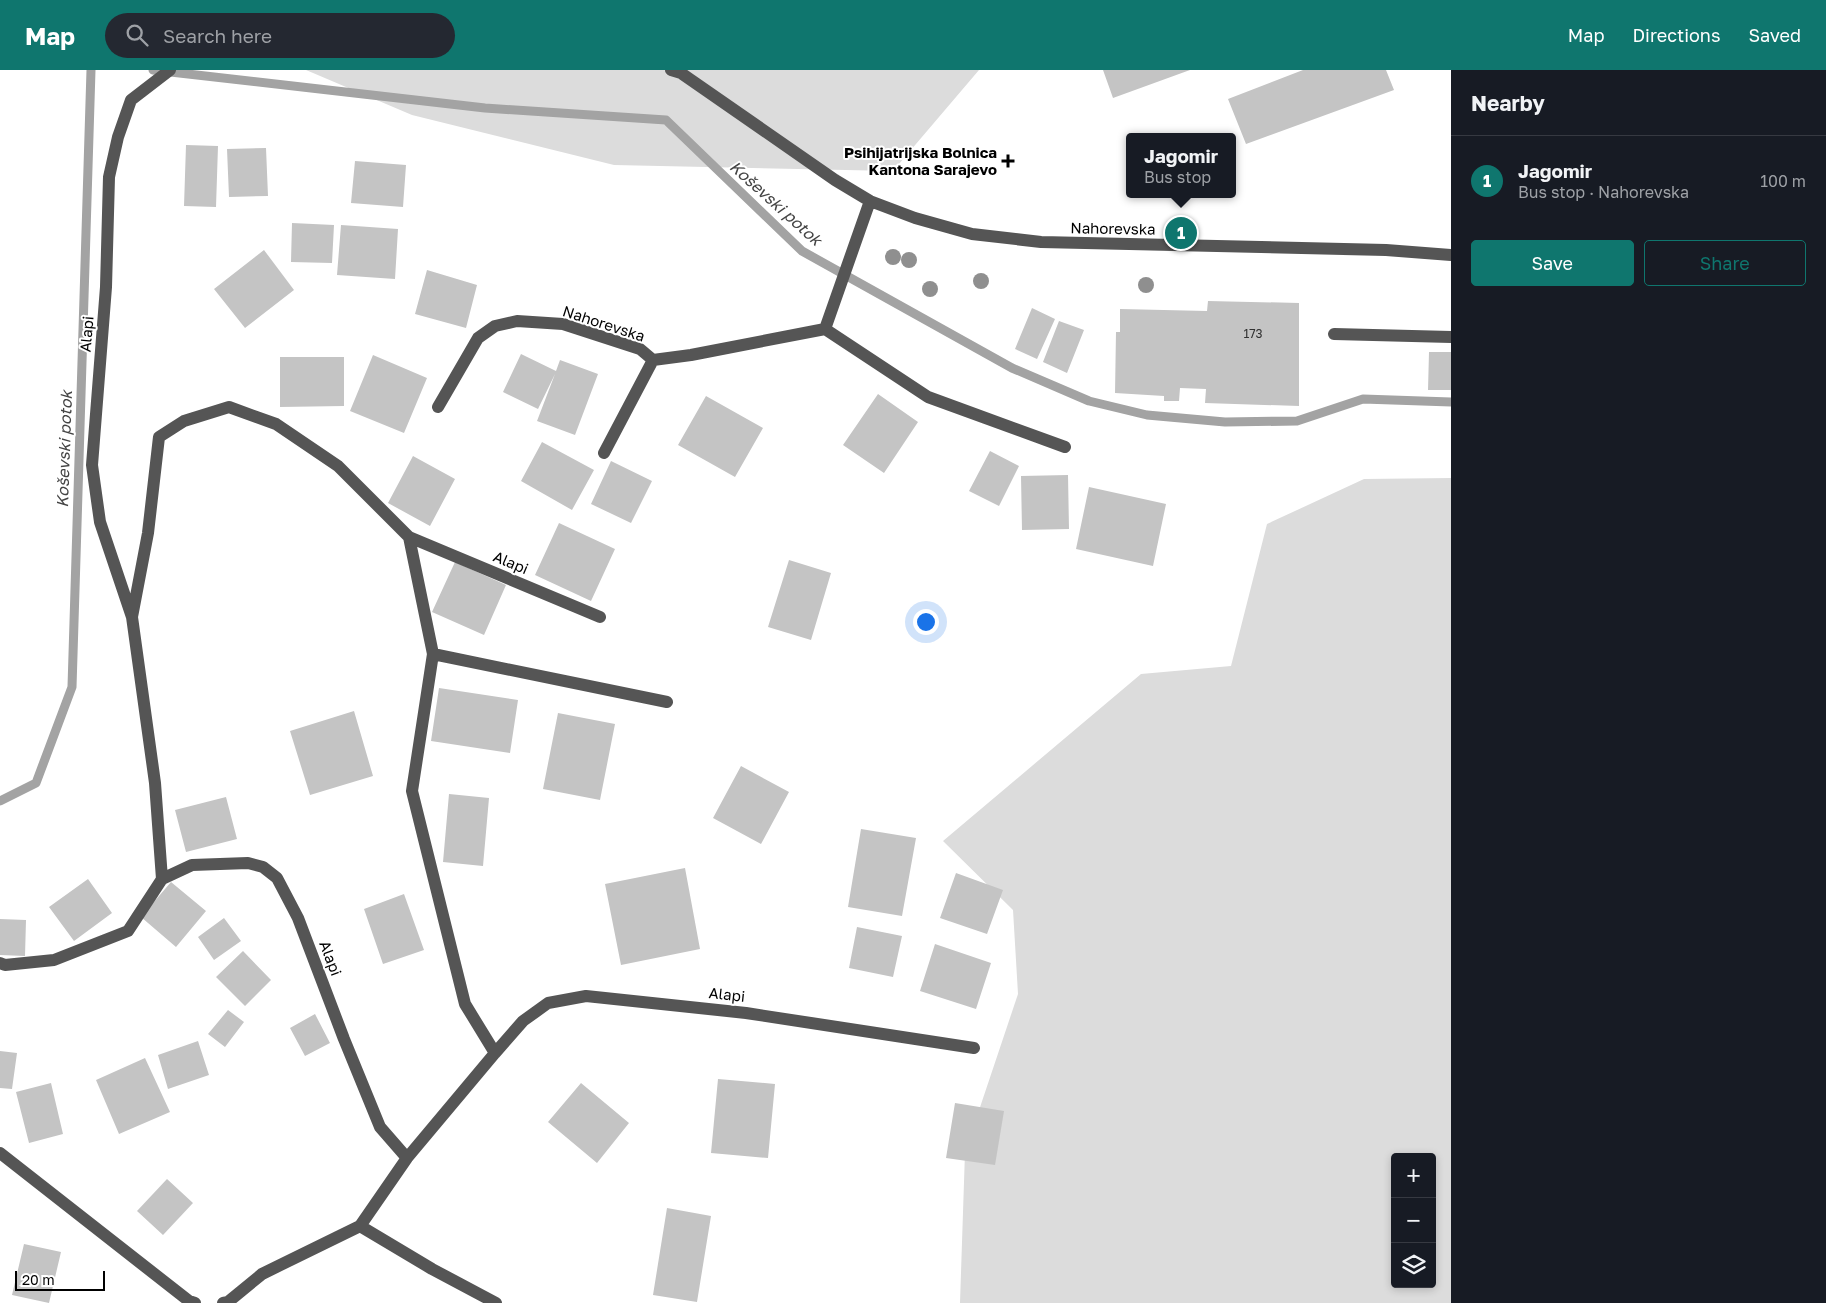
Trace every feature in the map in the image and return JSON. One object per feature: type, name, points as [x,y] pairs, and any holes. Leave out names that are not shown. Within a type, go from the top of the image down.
[{"type":"street","name":"Alapi","points":[[170,70],[131,100],[118,137],[109,177],[106,287],[92,465],[100,522],[132,617],[155,783],[162,879],[192,865],[248,862],[263,867],[277,878],[298,918],[380,1127],[407,1158]]},
{"type":"street","name":"Nahorevska","points":[[671,70],[681,73],[835,180],[870,201],[915,218],[972,234],[1041,242],[1386,250],[1451,255]]},
{"type":"street","points":[[870,201],[825,329],[928,397],[1065,446]]},
{"type":"street","name":"Nahorevska","points":[[438,407],[478,338],[495,326],[517,321],[563,324],[640,349],[653,360],[691,355],[825,329]]},
{"type":"street","points":[[1334,334],[1451,338]]},
{"type":"street","name":"Nahorevska","points":[[604,453],[653,360]]},
{"type":"street","name":"Alapi","points":[[132,617],[148,533],[159,437],[184,421],[229,407],[276,424],[338,466],[409,537],[600,617]]},
{"type":"street","points":[[409,537],[433,654],[412,790],[465,1004],[495,1053]]},
{"type":"street","points":[[433,654],[667,702]]},
{"type":"street","points":[[2,966],[54,960],[128,931],[162,879]]},
{"type":"street","name":"Alapi","points":[[223,1303],[228,1302],[262,1274],[360,1226],[407,1158],[495,1053],[523,1021],[548,1003],[586,996],[746,1013],[974,1048]]},
{"type":"street","points":[[0,1153],[189,1301],[196,1303]]},
{"type":"street","points":[[360,1226],[432,1269],[496,1303]]},
{"type":"shaded area","points":[[306,70],[979,70],[893,171],[614,165],[412,115]]},
{"type":"shaded area","points":[[1451,478],[1451,1303],[960,1303],[965,1152],[1018,994],[1013,910],[943,841],[1141,674],[1231,666],[1267,524],[1364,479]]},
{"type":"building","points":[[1103,70],[1190,70],[1113,98]]},
{"type":"building","points":[[1303,70],[1386,70],[1394,90],[1246,144],[1228,99]]},
{"type":"building","points":[[186,145],[218,146],[216,207],[184,206]]},
{"type":"building","points":[[266,148],[268,196],[229,197],[227,149]]},
{"type":"building","points":[[355,161],[406,165],[403,207],[351,203]]},
{"type":"building","points":[[292,223],[334,225],[332,263],[291,262]]},
{"type":"building","points":[[341,225],[398,229],[395,279],[337,275]]},
{"type":"building","points":[[264,250],[294,290],[245,328],[214,289]]},
{"type":"building","points":[[427,270],[477,285],[466,328],[415,314]]},
{"type":"building","points":[[1208,301],[1299,303],[1299,406],[1205,403],[1206,389],[1180,388],[1179,401],[1164,401],[1164,396],[1115,393],[1116,332],[1120,332],[1120,309],[1207,311]]},
{"type":"building","points":[[1032,308],[1055,319],[1037,359],[1015,349]]},
{"type":"building","points":[[1059,321],[1084,330],[1067,373],[1043,362]]},
{"type":"building","points":[[1429,352],[1451,352],[1451,390],[1428,390]]},
{"type":"building","points":[[521,354],[556,371],[560,360],[598,374],[575,435],[537,421],[555,374],[538,409],[503,392]]},
{"type":"building","points":[[373,355],[427,378],[404,433],[350,411]]},
{"type":"building","points":[[280,357],[344,357],[344,406],[280,407]]},
{"type":"building","points":[[878,394],[918,422],[884,473],[843,445]]},
{"type":"building","points":[[706,396],[763,428],[735,477],[678,445]]},
{"type":"building","points":[[542,442],[594,470],[572,510],[521,481]]},
{"type":"building","points":[[990,451],[1019,466],[999,506],[969,491]]},
{"type":"building","points":[[413,456],[455,479],[430,526],[388,503]]},
{"type":"building","points":[[611,461],[652,481],[631,523],[591,504]]},
{"type":"building","points":[[1068,475],[1069,529],[1022,530],[1021,476]]},
{"type":"building","points":[[1089,487],[1166,504],[1153,566],[1076,549]]},
{"type":"building","points":[[559,523],[615,549],[591,601],[535,575]]},
{"type":"building","points":[[789,560],[831,573],[811,640],[768,627]]},
{"type":"building","points":[[455,562],[506,585],[484,635],[432,612]]},
{"type":"building","points":[[439,688],[518,700],[510,753],[431,741]]},
{"type":"building","points":[[354,711],[373,776],[310,795],[290,731]]},
{"type":"building","points":[[558,713],[615,724],[600,800],[543,789]]},
{"type":"building","points":[[741,766],[789,792],[761,844],[713,818]]},
{"type":"building","points":[[449,794],[489,798],[483,866],[443,862]]},
{"type":"building","points":[[226,797],[237,839],[186,852],[175,810]]},
{"type":"building","points":[[861,829],[916,838],[902,916],[848,907]]},
{"type":"building","points":[[685,868],[700,949],[621,965],[605,884]]},
{"type":"building","points":[[956,873],[1003,890],[987,934],[940,918]]},
{"type":"building","points":[[88,879],[112,913],[74,941],[49,907]]},
{"type":"building","points":[[171,882],[206,911],[176,947],[141,917]]},
{"type":"building","points":[[404,894],[424,950],[383,964],[364,909]]},
{"type":"building","points":[[224,918],[241,941],[214,960],[198,937]]},
{"type":"building","points":[[0,919],[26,920],[25,956],[0,955]]},
{"type":"building","points":[[857,927],[902,936],[893,977],[849,968]]},
{"type":"building","points":[[935,944],[991,963],[976,1009],[920,991]]},
{"type":"building","points":[[243,951],[271,980],[245,1006],[216,977]]},
{"type":"building","points":[[228,1010],[244,1022],[225,1047],[208,1034]]},
{"type":"building","points":[[315,1014],[330,1043],[305,1056],[290,1028]]},
{"type":"building","points":[[198,1041],[209,1075],[168,1089],[158,1055]]},
{"type":"building","points":[[0,1051],[17,1053],[12,1089],[0,1088]]},
{"type":"building","points":[[145,1058],[170,1112],[119,1134],[96,1080]]},
{"type":"building","points":[[718,1079],[775,1084],[768,1158],[711,1153]]},
{"type":"building","points":[[51,1083],[63,1134],[29,1143],[16,1092]]},
{"type":"building","points":[[581,1083],[629,1123],[597,1163],[548,1122]]},
{"type":"building","points":[[955,1103],[1004,1111],[995,1165],[946,1158]]},
{"type":"building","points":[[167,1179],[193,1203],[163,1235],[137,1211]]},
{"type":"building","points":[[667,1208],[711,1216],[697,1302],[653,1295]]},
{"type":"building","points":[[24,1244],[61,1252],[49,1303],[12,1295]]},
{"type":"waterway","name":"Koševski potok","points":[[0,801],[36,783],[72,687],[91,70]]},
{"type":"waterway","name":"Koševski potok","points":[[153,70],[485,108],[666,120],[802,251],[1012,368],[1089,401],[1147,415],[1225,422],[1297,421],[1363,399],[1451,402]]},
{"type":"place","name":"Psihijatrijska Bolnica Kantona Sarajevo","points":[[1008,161]]},
{"type":"place","name":"Jagomir","points":[[1181,233]]}]
